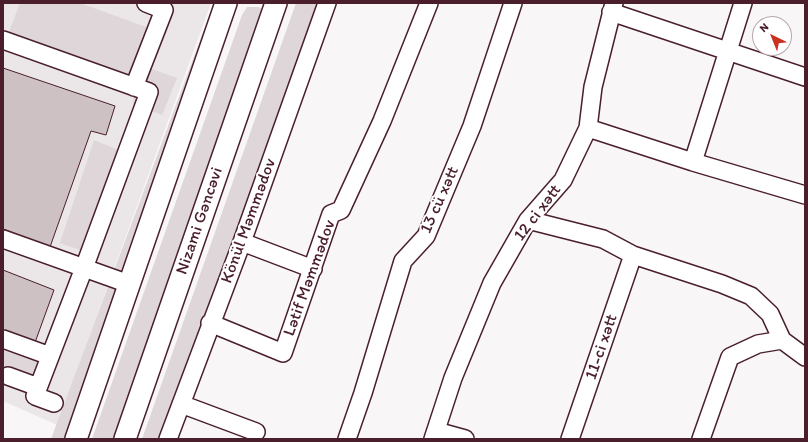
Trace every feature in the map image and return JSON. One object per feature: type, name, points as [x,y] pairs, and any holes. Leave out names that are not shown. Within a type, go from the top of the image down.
[{"type":"main road","points":[[76,439],[226,3]]},
{"type":"main road","name":"Nizami Gəncəvi","points":[[125,439],[271,4]]},
{"type":"street","points":[[134,87],[164,10],[146,3]]},
{"type":"street","name":"Könül Məmmədov","points":[[168,439],[210,323],[242,242],[327,3]]},
{"type":"street","name":"Lətif Məmmədov","points":[[210,323],[283,353],[331,214],[341,210],[382,120],[429,3]]},
{"type":"street","name":"13 cü xətt","points":[[347,439],[363,393],[403,261],[426,236],[472,126],[513,3]]},
{"type":"street","points":[[692,162],[743,3]]},
{"type":"street","points":[[612,8],[728,51],[805,77]]},
{"type":"street","name":"12 ci xətt","points":[[435,435],[453,378],[492,283],[528,220],[563,180],[588,128],[593,87],[612,8]]},
{"type":"street","points":[[3,40],[149,92],[35,396],[54,403]]},
{"type":"street","points":[[588,128],[692,162],[805,195]]},
{"type":"street","points":[[528,220],[603,239],[633,255],[722,284],[751,296],[770,314],[782,340],[805,357]]},
{"type":"street","points":[[3,239],[129,284]]},
{"type":"street","points":[[242,242],[313,269]]},
{"type":"street","name":"11-ci xətt","points":[[570,439],[633,255]]},
{"type":"street","points":[[3,339],[50,356]]},
{"type":"street","points":[[701,439],[730,357],[758,344],[782,340]]},
{"type":"street","points":[[8,376],[38,387]]},
{"type":"street","points":[[181,404],[256,432]]},
{"type":"street","points":[[435,435],[465,439]]},
{"type":"shaded area","points":[[3,3],[211,3],[57,425],[3,401]]},
{"type":"shaded area","points":[[20,3],[80,3],[157,31],[146,67],[177,78],[162,115],[133,104],[134,85],[9,32]]},
{"type":"shaded area","points":[[214,3],[221,3],[69,439],[51,439]]},
{"type":"shaded area","points":[[296,3],[322,3],[163,439],[142,439]]},
{"type":"shaded area","points":[[247,7],[259,7],[265,12],[118,439],[92,439],[242,15]]},
{"type":"shaded area","points":[[94,140],[123,152],[86,252],[60,243]]},
{"type":"shaded area","points":[[3,340],[44,354],[33,378],[5,367],[3,371]]},
{"type":"building","points":[[3,68],[115,106],[106,135],[91,131],[50,247],[3,229]]},
{"type":"building","points":[[3,270],[54,290],[33,348],[3,337]]}]
